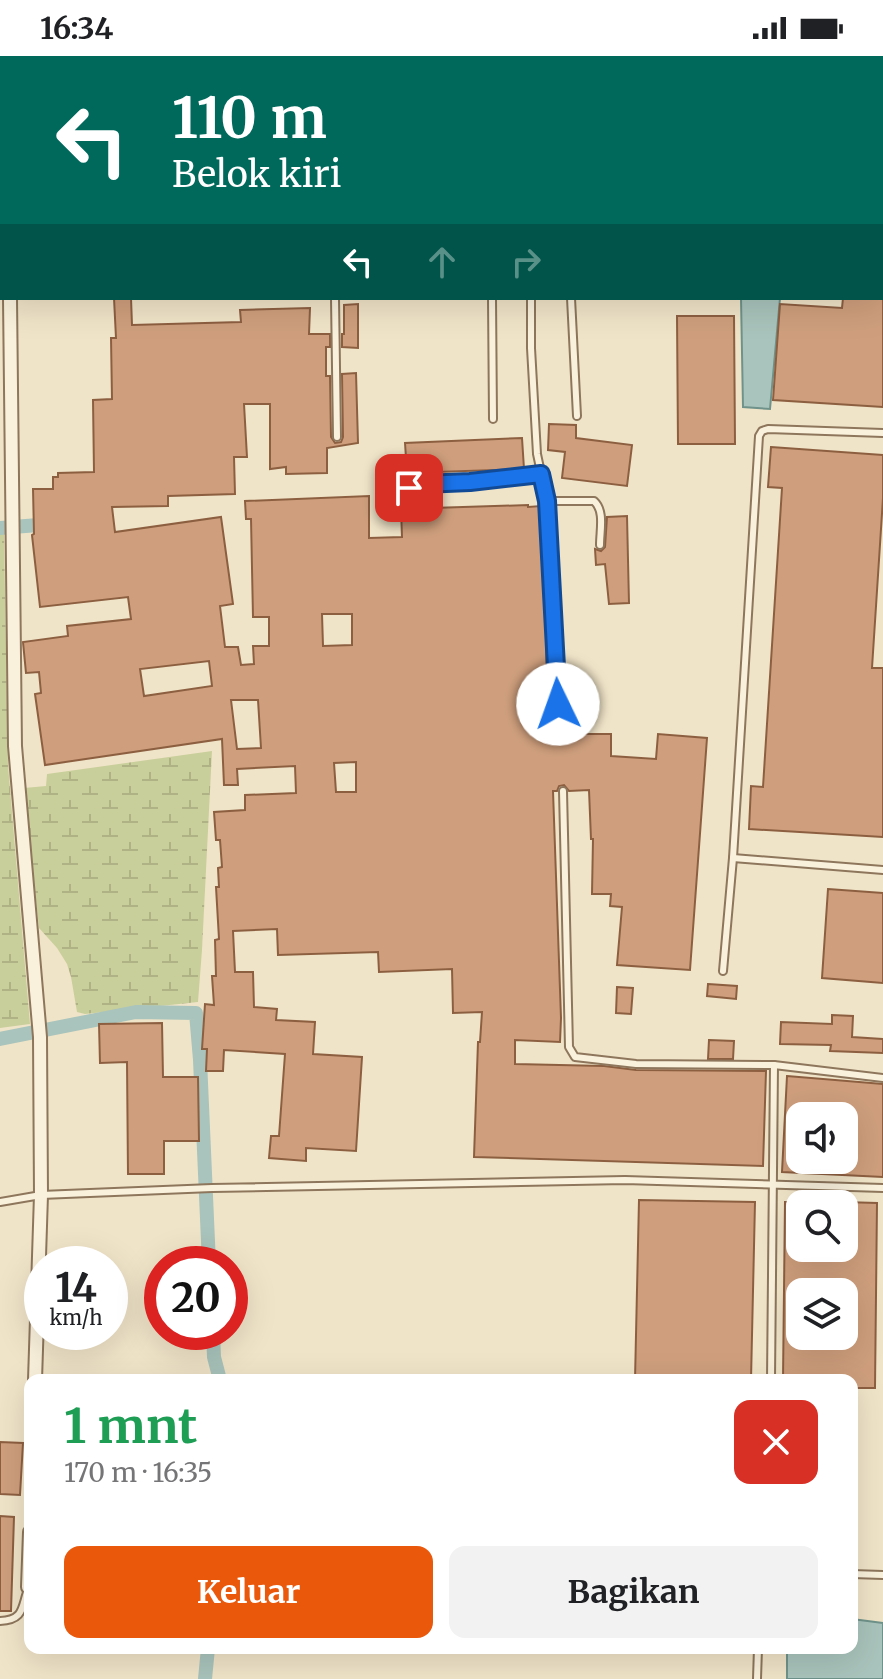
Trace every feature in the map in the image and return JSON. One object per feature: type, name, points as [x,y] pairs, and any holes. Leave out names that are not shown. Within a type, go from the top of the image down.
[{"type":"street","points":[[10,300],[15,746],[40,1032],[41,1195],[35,1374]]},
{"type":"lane","points":[[335,300],[337,437]]},
{"type":"lane","points":[[492,300],[493,419]]},
{"type":"lane","points":[[531,300],[537,454],[547,501],[559,734]]},
{"type":"lane","points":[[571,300],[577,416]]},
{"type":"lane","points":[[723,971],[759,436],[768,429],[883,433]]},
{"type":"lane","points":[[384,513],[409,488],[422,484],[541,474]]},
{"type":"lane","points":[[547,501],[594,501],[599,505],[600,545]]},
{"type":"lane","points":[[563,791],[569,1047],[575,1057],[636,1064],[774,1065],[883,1078]]},
{"type":"lane","points":[[733,858],[883,870]]},
{"type":"lane","points":[[771,1374],[774,1065]]},
{"type":"lane","points":[[0,1202],[41,1195],[212,1188],[625,1180],[883,1188]]},
{"type":"lane","points":[[858,1574],[883,1575]]},
{"type":"lane","points":[[0,1621],[12,1621],[20,1615],[24,1603]]},
{"type":"lane","points":[[757,1679],[758,1654]]},
{"type":"green space","points":[[0,533],[4,533],[8,765],[30,1024],[0,1028]]},
{"type":"green space","points":[[212,751],[198,1002],[85,1014],[77,1012],[67,964],[39,928],[24,788],[46,786],[47,774]]},
{"type":"water","points":[[741,300],[780,300],[770,409],[743,407]]},
{"type":"water","points":[[858,1620],[883,1623],[883,1679],[787,1679],[787,1654],[858,1654]]},
{"type":"building","points":[[114,300],[131,300],[132,325],[241,322],[240,310],[310,308],[309,334],[330,334],[330,347],[326,347],[326,376],[330,376],[331,437],[335,443],[341,442],[343,437],[342,374],[356,373],[358,443],[327,448],[327,473],[286,474],[286,467],[270,469],[270,404],[244,404],[247,457],[234,457],[235,494],[168,496],[168,506],[112,507],[115,532],[221,517],[233,604],[220,606],[225,647],[238,647],[241,665],[254,664],[253,646],[269,646],[269,617],[253,617],[251,519],[246,519],[245,501],[369,496],[369,538],[402,537],[401,509],[541,506],[548,636],[548,735],[559,740],[565,734],[611,734],[611,756],[656,759],[658,734],[707,738],[690,970],[617,965],[622,907],[610,906],[611,894],[592,894],[593,839],[589,790],[569,791],[564,785],[553,791],[560,1042],[515,1040],[515,1064],[604,1066],[636,1070],[766,1071],[763,1166],[474,1157],[482,1012],[453,1013],[452,969],[379,972],[378,952],[278,955],[277,929],[233,931],[235,972],[253,972],[254,1007],[277,1009],[276,1020],[315,1022],[313,1054],[362,1057],[356,1151],[306,1148],[306,1161],[269,1158],[271,1136],[279,1136],[285,1054],[224,1050],[223,1071],[206,1071],[207,1049],[202,1049],[205,1004],[214,1005],[212,976],[216,976],[215,940],[219,939],[216,887],[219,887],[218,868],[222,867],[214,812],[245,810],[245,795],[296,793],[295,766],[237,769],[238,785],[224,785],[222,739],[45,765],[35,694],[41,693],[39,672],[26,673],[23,642],[68,636],[67,626],[131,619],[128,597],[40,607],[32,535],[33,489],[53,489],[53,477],[58,477],[58,473],[94,472],[93,400],[112,399],[111,338],[116,338]],"holes":[[[322,614],[352,614],[352,645],[323,646]],[[209,661],[212,686],[144,696],[140,669]],[[231,700],[258,700],[261,748],[237,749]],[[356,762],[356,792],[336,792],[334,763]]]},
{"type":"building","points":[[843,300],[883,300],[883,407],[773,400],[780,304],[842,308]]},
{"type":"building","points":[[358,304],[358,348],[342,347],[344,305]]},
{"type":"building","points":[[677,316],[734,316],[735,444],[678,444]]},
{"type":"building","points":[[549,424],[576,425],[576,438],[632,445],[627,486],[562,478],[565,452],[548,450]]},
{"type":"building","points":[[522,438],[524,469],[407,473],[405,443]]},
{"type":"building","points":[[771,447],[883,455],[872,668],[883,668],[883,837],[749,829],[751,786],[763,787],[782,488],[768,487]]},
{"type":"building","points":[[627,516],[629,603],[609,604],[605,564],[596,565],[595,549],[601,551],[605,547],[607,517]]},
{"type":"building","points":[[828,889],[883,893],[883,983],[822,978]]},
{"type":"building","points":[[708,984],[737,986],[736,999],[707,996]]},
{"type":"building","points":[[617,987],[633,988],[631,1014],[616,1013]]},
{"type":"building","points":[[832,1015],[853,1016],[852,1037],[883,1039],[883,1053],[830,1051],[831,1045],[780,1044],[781,1022],[832,1024]]},
{"type":"building","points":[[162,1023],[163,1077],[198,1077],[199,1141],[164,1141],[164,1174],[128,1174],[127,1062],[100,1063],[99,1024]]},
{"type":"building","points":[[709,1040],[734,1041],[733,1059],[708,1059]]},
{"type":"building","points":[[787,1076],[883,1084],[883,1177],[822,1174],[858,1174],[858,1102],[786,1102],[786,1172],[782,1172]]},
{"type":"building","points":[[639,1200],[755,1202],[751,1374],[635,1374]]},
{"type":"building","points":[[785,1202],[786,1262],[858,1262],[858,1202],[877,1203],[875,1388],[858,1388],[858,1374],[783,1374]]},
{"type":"building","points":[[0,1442],[23,1443],[20,1495],[0,1494]]},
{"type":"building","points":[[0,1516],[14,1517],[11,1611],[0,1611]]},
{"type":"waterway","points":[[0,528],[51,524]]},
{"type":"waterway","points":[[0,1039],[136,1012],[196,1013],[208,1246]]},
{"type":"waterway","points":[[214,1350],[218,1374]]},
{"type":"waterway","points":[[205,1679],[207,1654]]},
{"type":"route","points":[[409,488],[422,484],[541,474],[547,501],[558,704]]}]
